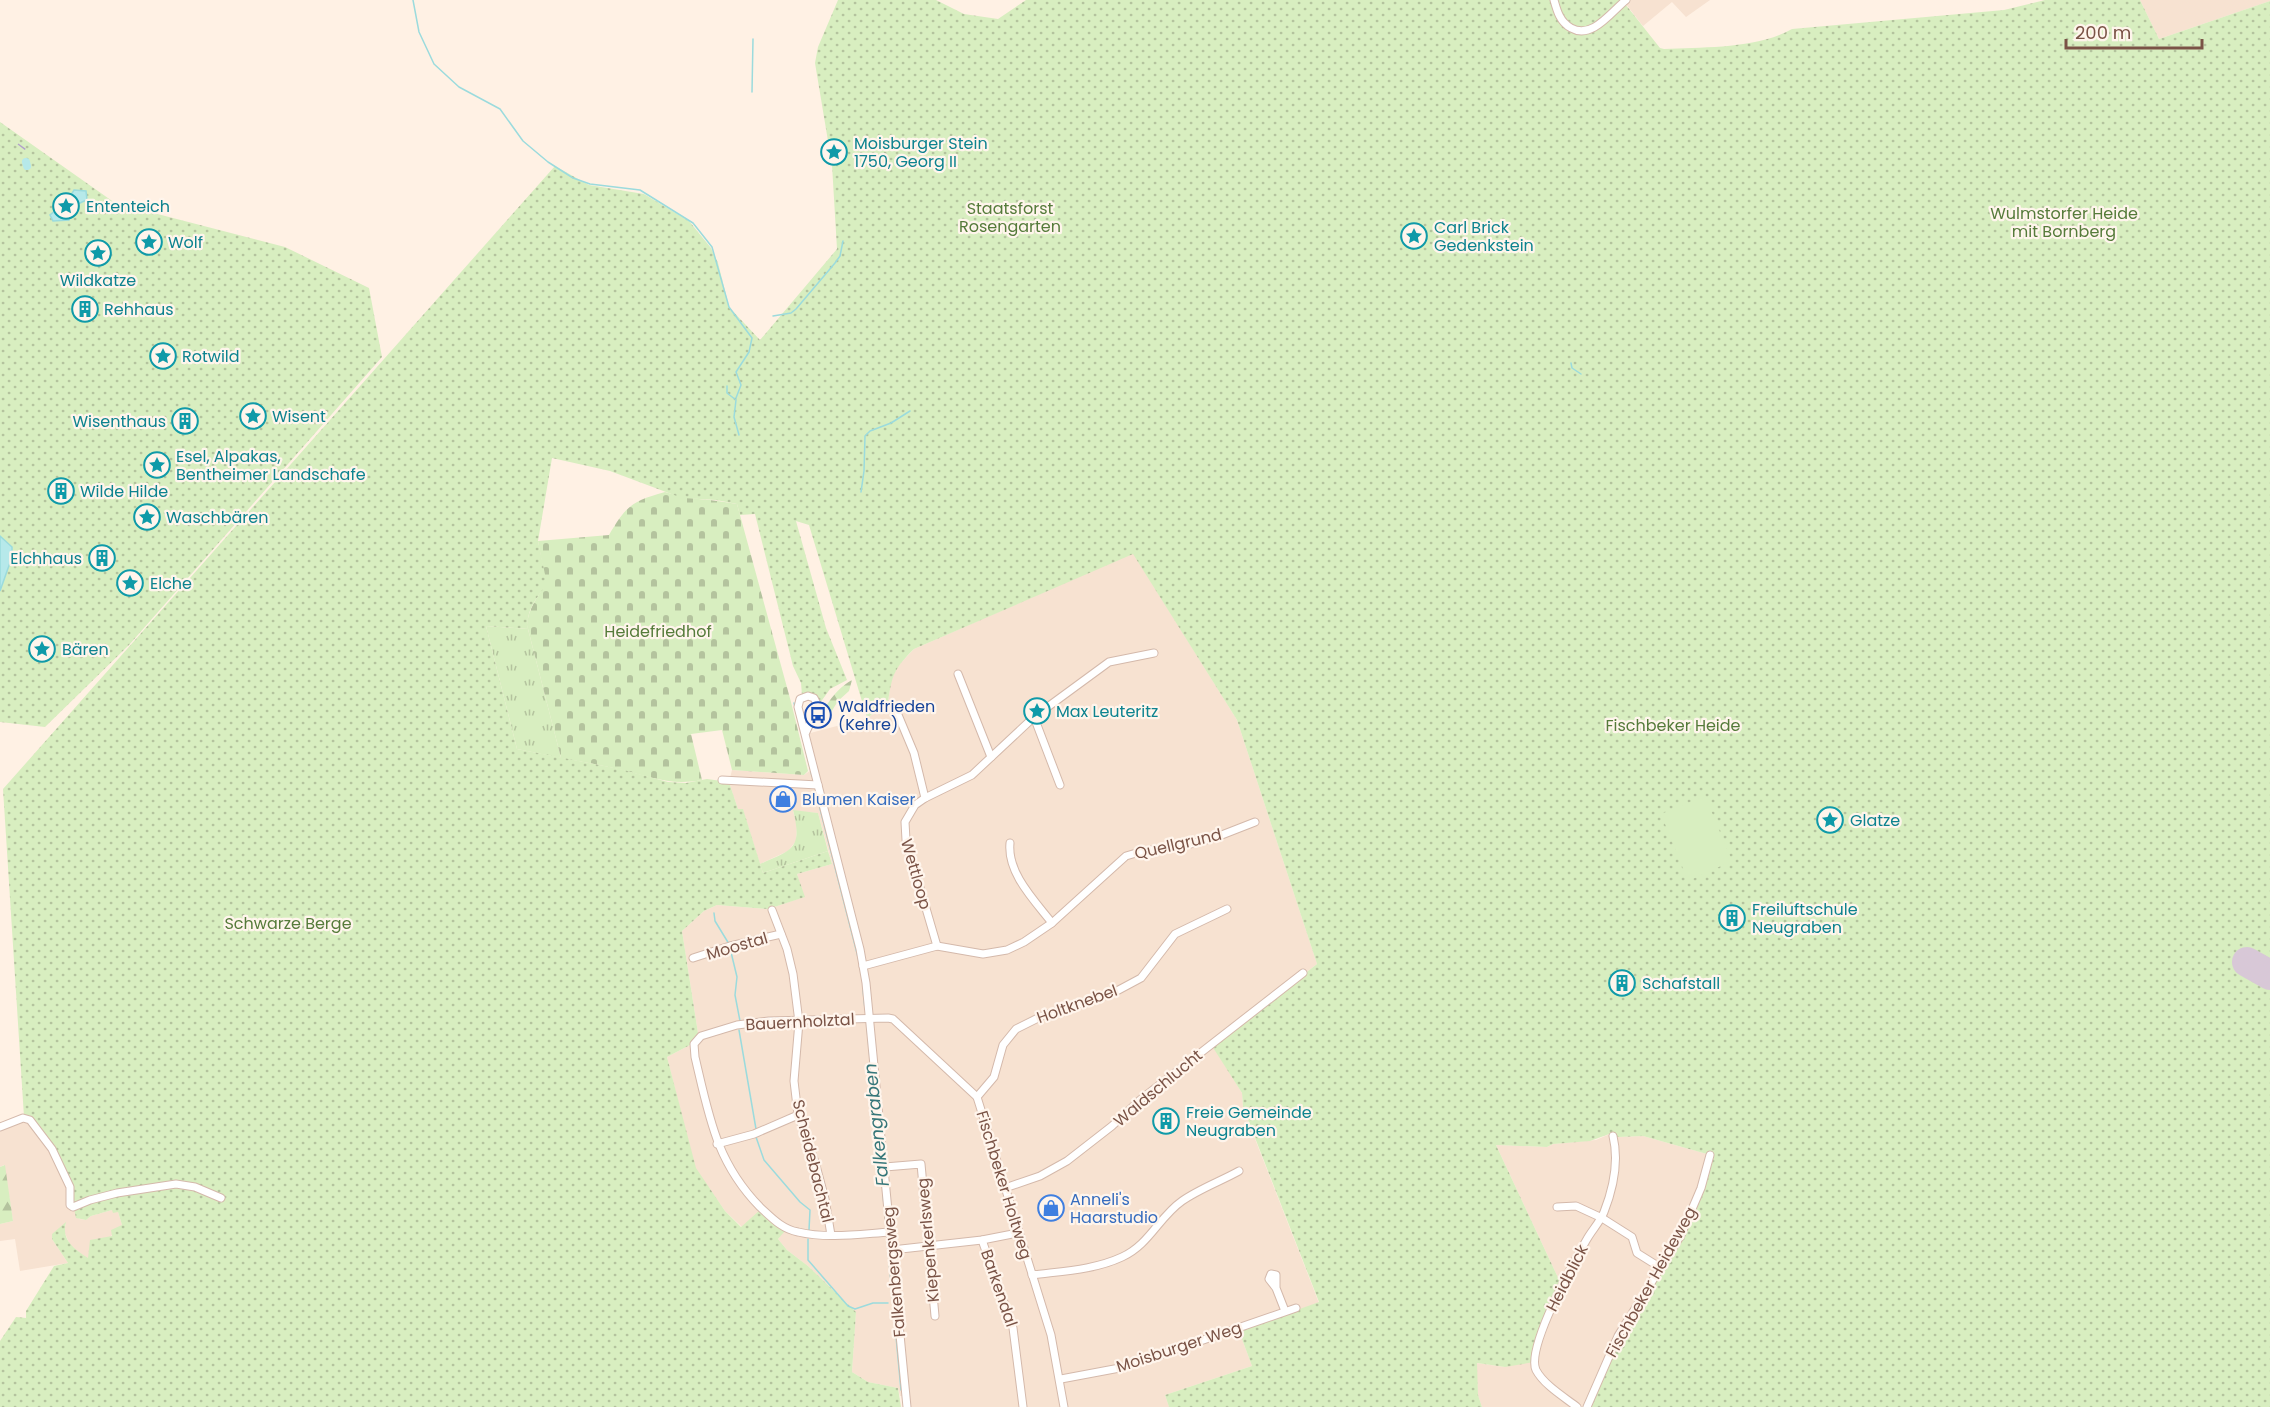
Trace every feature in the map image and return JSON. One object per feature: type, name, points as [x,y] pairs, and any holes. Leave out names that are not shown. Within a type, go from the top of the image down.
[{"type":"street","points":[[1554,0],[1563,21],[1571,28],[1583,31],[1594,27],[1626,0]]},
{"type":"street","name":"Wettloop","points":[[937,946],[904,831],[908,814],[925,798],[972,776],[1034,717],[1109,662],[1154,653]]},
{"type":"street","points":[[958,674],[991,757]]},
{"type":"street","name":"Falkenbergsweg","points":[[805,734],[817,708],[816,700],[810,696],[803,697],[798,704],[805,734],[863,966],[885,1167],[907,1407]]},
{"type":"street","points":[[896,710],[914,753],[925,798]]},
{"type":"street","points":[[1034,717],[1060,785]]},
{"type":"street","points":[[722,780],[818,785]]},
{"type":"street","name":"Quellgrund","points":[[863,966],[937,946],[983,954],[1007,950],[1024,942],[1052,922],[1126,856],[1214,838],[1255,822]]},
{"type":"street","points":[[1010,843],[1009,854],[1014,868],[1027,891],[1052,922]]},
{"type":"street","name":"Holtknebel","points":[[977,1097],[994,1077],[1003,1045],[1016,1029],[1042,1016],[1113,993],[1141,978],[1148,972],[1168,940],[1175,934],[1227,909]]},
{"type":"street","name":"Scheidebachtal","points":[[772,910],[793,974],[799,1022],[794,1081],[798,1115],[815,1162],[825,1199],[831,1236]]},
{"type":"street","name":"Moostal","points":[[693,958],[729,946],[781,934]]},
{"type":"street","name":"Waldschlucht","points":[[1005,1188],[1040,1176],[1067,1161],[1112,1126],[1140,1100],[1303,973]]},
{"type":"street","name":"Fischbeker Holtweg","points":[[870,1019],[893,1019],[977,1097],[1051,1335],[1064,1407]]},
{"type":"street","name":"Bauernholztal","points":[[870,1019],[737,1025],[703,1034],[696,1041],[694,1048],[717,1144],[727,1165],[739,1183],[778,1223],[799,1233],[831,1236],[890,1232]]},
{"type":"street","points":[[717,1144],[754,1134],[798,1115]]},
{"type":"street","points":[[0,1128],[23,1118],[30,1120],[52,1149],[70,1187],[70,1205],[73,1207],[117,1193],[176,1184],[195,1187],[221,1198]]},
{"type":"street","name":"Heidblick","points":[[1577,1407],[1540,1375],[1534,1363],[1535,1351],[1559,1291],[1587,1239],[1602,1218],[1615,1168],[1613,1136]]},
{"type":"street","name":"Fischbeker Heideweg","points":[[1587,1407],[1617,1336],[1687,1224],[1701,1188],[1710,1155]]},
{"type":"street","name":"Kiepenkerlsweg","points":[[885,1167],[921,1164],[935,1316]]},
{"type":"street","points":[[1032,1275],[1097,1266],[1124,1256],[1145,1241],[1169,1212],[1182,1201],[1239,1171]]},
{"type":"street","points":[[1557,1207],[1572,1205],[1602,1218],[1630,1236],[1637,1253],[1661,1268]]},
{"type":"street","points":[[892,1250],[982,1240],[1018,1233]]},
{"type":"street","name":"Barkendal","points":[[982,1240],[1013,1328],[1023,1407]]},
{"type":"street","points":[[1276,1288],[1285,1311]]},
{"type":"street","name":"Moisburger Weg","points":[[1060,1378],[1125,1367],[1296,1308]]},
{"type":"shaded area","points":[[1628,0],[1710,0],[1686,17],[1672,2],[1643,26],[1625,3]]},
{"type":"shaded area","points":[[2140,0],[2270,0],[2270,1],[2159,39]]},
{"type":"shaded area","points":[[1133,553],[1237,720],[1317,964],[1213,1046],[1242,1093],[1243,1108],[1319,1303],[1239,1331],[1252,1366],[1165,1395],[1169,1407],[909,1407],[908,1396],[900,1396],[898,1388],[868,1382],[852,1372],[856,1312],[808,1266],[787,1250],[778,1239],[784,1231],[742,1227],[725,1211],[695,1168],[667,1057],[690,1045],[698,1033],[682,931],[704,911],[717,905],[768,909],[804,897],[797,874],[832,864],[818,813],[793,811],[797,825],[796,841],[788,851],[760,864],[743,810],[738,809],[729,782],[732,770],[804,775],[811,770],[803,735],[867,718],[888,703],[891,681],[897,667],[914,649]]},
{"type":"shaded area","points":[[24,1117],[52,1149],[79,1219],[86,1220],[91,1216],[112,1210],[118,1212],[122,1225],[88,1259],[70,1245],[64,1231],[66,1223],[52,1239],[68,1263],[20,1271],[15,1239],[0,1241],[0,1224],[13,1221],[4,1165],[0,1167],[0,1127]]},
{"type":"shaded area","points":[[1612,1133],[1618,1137],[1643,1136],[1707,1154],[1700,1182],[1681,1229],[1585,1407],[1482,1407],[1478,1395],[1476,1363],[1505,1367],[1561,1284],[1496,1145],[1547,1147],[1553,1144],[1596,1140]]},
{"type":"green space","name":"Fischbeker Heide","points":[[838,0],[936,0],[964,14],[998,19],[1026,0],[1622,0],[1660,48],[1664,49],[1747,44],[1778,36],[1792,29],[2004,10],[2045,0],[2140,0],[2159,39],[2270,1],[2270,1407],[1591,1407],[1619,1336],[1685,1233],[1705,1188],[1714,1156],[1643,1136],[1618,1137],[1612,1133],[1590,1141],[1553,1144],[1547,1147],[1496,1145],[1561,1284],[1534,1362],[1505,1367],[1477,1363],[1478,1395],[1482,1407],[1169,1407],[1165,1395],[1252,1366],[1239,1331],[1319,1302],[1243,1107],[1242,1093],[1212,1046],[1317,964],[1237,720],[1133,554],[914,649],[895,673],[888,703],[867,718],[809,525],[796,521],[826,628],[847,680],[830,689],[820,703],[802,695],[801,683],[793,666],[755,514],[740,515],[737,504],[682,498],[610,471],[552,458],[538,541],[547,584],[530,611],[528,629],[486,626],[517,749],[620,769],[668,782],[686,783],[707,779],[729,782],[738,809],[743,809],[763,873],[828,851],[832,864],[797,874],[805,897],[768,909],[717,905],[704,911],[682,931],[698,1033],[690,1045],[667,1057],[696,1168],[725,1211],[741,1227],[760,1210],[785,1231],[778,1239],[787,1250],[808,1266],[856,1312],[852,1372],[868,1382],[898,1388],[901,1407],[0,1407],[0,1341],[16,1317],[26,1318],[26,1311],[54,1266],[68,1263],[52,1239],[52,1234],[66,1222],[65,1229],[70,1244],[88,1258],[90,1240],[112,1236],[111,1230],[122,1225],[118,1212],[113,1213],[112,1210],[91,1216],[86,1220],[76,1218],[71,1193],[52,1149],[24,1117],[3,789],[555,166],[589,185],[644,194],[689,221],[711,248],[718,263],[729,307],[760,340],[837,249],[832,165],[815,63],[818,47]]},
{"type":"green space","points":[[0,122],[115,203],[285,247],[369,288],[382,357],[129,645],[45,727],[0,722]]},
{"type":"green space","name":"Heidefriedhof","points":[[665,492],[683,497],[737,504],[791,702],[808,771],[804,775],[732,770],[722,730],[691,734],[702,780],[691,782],[661,780],[561,758],[527,625],[531,608],[546,584],[538,541],[609,535],[620,517],[631,506],[645,498]]},
{"type":"green space","points":[[486,626],[528,629],[561,758],[517,749]]},
{"type":"green space","points":[[852,680],[849,691],[838,701],[825,722],[818,727],[812,727],[839,690]]},
{"type":"green space","points":[[1705,796],[1732,861],[1688,881],[1661,814]]},
{"type":"green space","points":[[793,810],[818,813],[828,851],[763,873],[760,864],[787,851],[795,841],[797,833]]},
{"type":"green space","points":[[5,1165],[13,1221],[0,1224],[0,1167]]},
{"type":"water","name":"Ententeich","points":[[74,190],[86,191],[87,200],[74,207],[69,220],[53,221],[50,215],[68,200]]},
{"type":"water","points":[[0,536],[12,547],[12,557],[0,591]]},
{"type":"waterway","points":[[413,0],[419,32],[434,64],[459,87],[500,109],[523,141],[548,162],[573,178],[590,184],[640,190],[693,223],[712,247],[729,307],[752,338],[749,352],[736,372],[741,385],[736,398]]},
{"type":"waterway","points":[[752,92],[753,39]]},
{"type":"waterway","points":[[26,162],[27,166]]},
{"type":"waterway","points":[[773,316],[791,313],[796,309],[840,256],[843,241]]},
{"type":"waterway","points":[[1571,363],[1572,368],[1581,374]]},
{"type":"waterway","points":[[727,386],[727,393],[736,400],[734,417],[739,435]]},
{"type":"waterway","points":[[861,492],[865,436],[870,431],[891,423],[910,411]]},
{"type":"waterway","name":"Falkengraben","points":[[794,703],[812,776]]},
{"type":"waterway","name":"Falkengraben","points":[[816,793],[859,961]]},
{"type":"waterway","points":[[714,913],[715,921],[729,944]]},
{"type":"waterway","points":[[730,948],[737,977],[735,995],[740,1021]]},
{"type":"waterway","name":"Falkengraben","points":[[863,990],[865,1009]]},
{"type":"waterway","name":"Falkengraben","points":[[867,1027],[882,1182]]},
{"type":"waterway","points":[[739,1030],[756,1129]]},
{"type":"waterway","points":[[756,1137],[764,1160],[800,1202],[810,1210],[809,1230]]},
{"type":"waterway","name":"Falkengraben","points":[[883,1195],[886,1223]]},
{"type":"waterway","points":[[808,1239],[808,1260],[848,1306],[855,1309],[873,1303],[888,1303]]},
{"type":"waterway","name":"Falkengraben","points":[[887,1239],[901,1390]]},
{"type":"runway","points":[[2247,962],[2270,975]]},
{"type":"railway","points":[[18,144],[29,152]]},
{"type":"place","name":"Moisburger Stein 1750, Georg II","points":[[834,152]]},
{"type":"place","name":"Ententeich","points":[[66,206]]},
{"type":"place","name":"Carl Brick Gedenkstein","points":[[1414,236]]},
{"type":"place","name":"Wolf","points":[[149,242]]},
{"type":"place","name":"Wildkatze","points":[[98,253]]},
{"type":"place","name":"Rehhaus","points":[[85,309]]},
{"type":"place","name":"Rotwild","points":[[163,356]]},
{"type":"place","name":"Wisent","points":[[253,416]]},
{"type":"place","name":"Wisenthaus","points":[[185,421]]},
{"type":"place","name":"Esel, Alpakas, Bentheimer Landschafe","points":[[157,465]]},
{"type":"place","name":"Wilde Hilde","points":[[61,491]]},
{"type":"place","name":"Waschbären","points":[[147,517]]},
{"type":"place","name":"Elchhaus","points":[[102,558]]},
{"type":"place","name":"Elche","points":[[130,583]]},
{"type":"place","name":"Bären","points":[[42,649]]},
{"type":"place","name":"Max Leuteritz","points":[[1037,711]]},
{"type":"place","name":"Waldfrieden (Kehre)","points":[[818,715]]},
{"type":"place","name":"Blumen Kaiser","points":[[783,799]]},
{"type":"place","name":"Glatze","points":[[1830,820]]},
{"type":"place","name":"Freiluftschule Neugraben","points":[[1732,918]]},
{"type":"place","name":"Schafstall","points":[[1622,983]]},
{"type":"place","name":"Freie Gemeinde Neugraben","points":[[1166,1121]]},
{"type":"place","name":"Anneli's Haarstudio","points":[[1051,1208]]},
{"type":"park label","name":"Staatsforst Rosengarten","points":[[1010,217]]},
{"type":"park label","name":"Wulmstorfer Heide mit Bornberg","points":[[2064,222]]},
{"type":"park label","name":"Schwarze Berge","points":[[288,923]]}]
